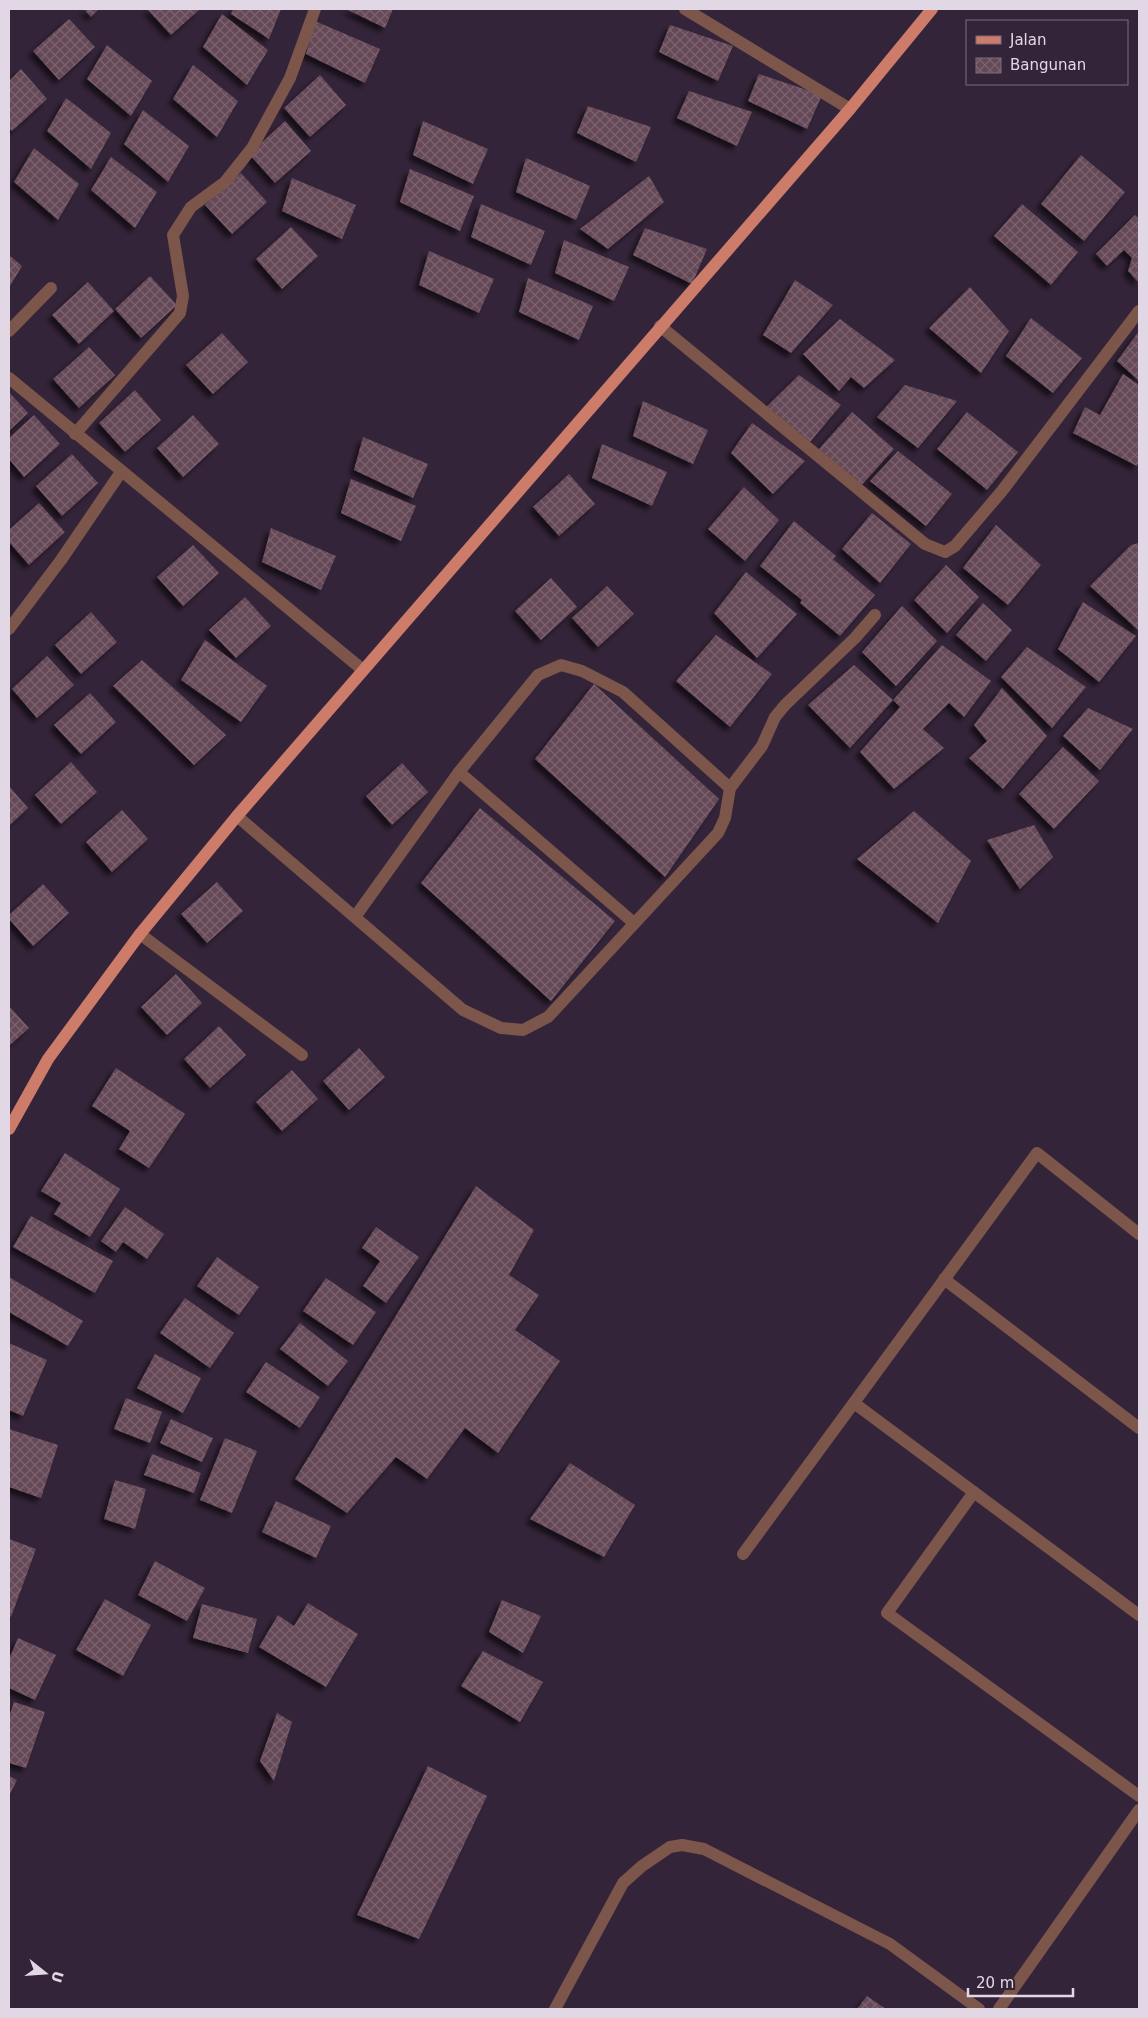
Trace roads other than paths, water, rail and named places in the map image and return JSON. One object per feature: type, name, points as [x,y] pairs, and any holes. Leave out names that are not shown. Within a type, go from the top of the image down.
[{"type":"main road","points":[[9,1129],[48,1060],[140,934],[237,816],[850,109],[932,9]]},
{"type":"street","points":[[76,434],[180,313],[184,296],[173,235],[191,207],[225,182],[252,148],[290,78],[316,9]]},
{"type":"street","points":[[685,9],[850,109]]},
{"type":"street","points":[[9,331],[51,288]]},
{"type":"street","points":[[660,326],[925,544],[945,552],[955,546],[1002,491],[1139,311]]},
{"type":"street","points":[[9,378],[363,670]]},
{"type":"street","points":[[9,629],[61,560],[121,472]]},
{"type":"street","points":[[237,816],[463,1010],[501,1028],[523,1030],[548,1017],[718,833],[725,818],[730,788],[762,746],[775,717],[785,704],[843,650],[875,616]]},
{"type":"street","points":[[355,917],[459,772],[538,675],[561,665],[582,671],[623,692],[730,788]]},
{"type":"street","points":[[459,772],[634,923]]},
{"type":"street","points":[[140,934],[302,1055]]},
{"type":"street","points":[[743,1554],[1037,1153],[1139,1234]]},
{"type":"street","points":[[944,1279],[1139,1428]]},
{"type":"street","points":[[854,1403],[1139,1616]]},
{"type":"street","points":[[974,1492],[887,1613],[1139,1796]]},
{"type":"street","points":[[999,2009],[1139,1810]]},
{"type":"street","points":[[555,2009],[623,1883],[642,1866],[670,1847],[682,1845],[704,1849],[890,1944],[979,2009]]}]
